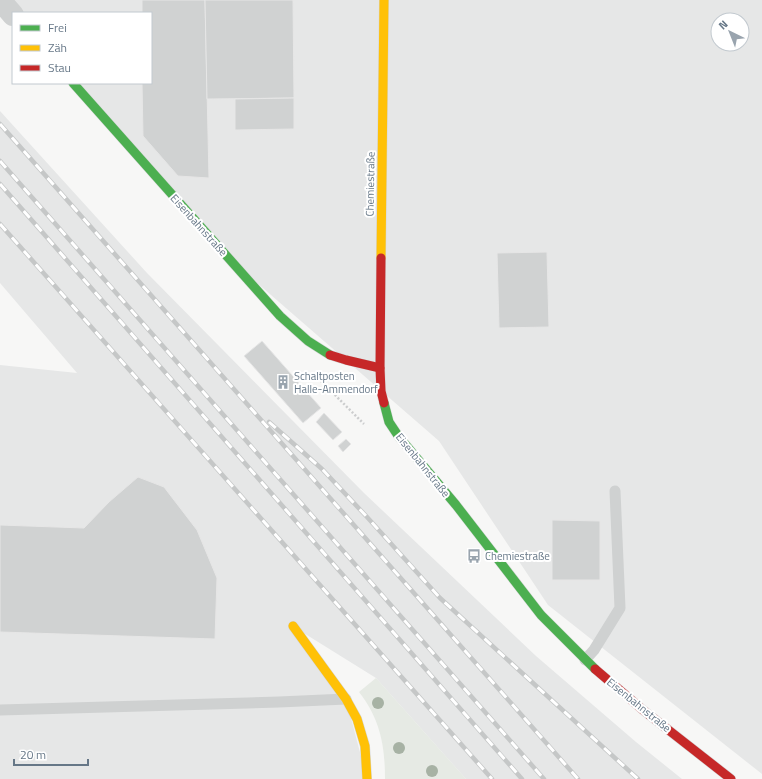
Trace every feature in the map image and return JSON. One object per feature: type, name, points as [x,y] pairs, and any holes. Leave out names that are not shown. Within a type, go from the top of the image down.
[{"type":"street","points":[[0,0],[12,14]]},
{"type":"street","name":"Chemiestraße","points":[[380,368],[384,0]]},
{"type":"street","name":"Eisenbahnstraße","points":[[74,84],[280,316],[299,334],[319,349],[340,359],[380,368],[381,391],[389,422],[399,437],[456,505],[541,615],[585,660],[643,710],[732,779]]},
{"type":"street","points":[[293,626],[346,699],[357,719],[365,746],[367,779]]},
{"type":"lane","points":[[585,660],[594,650],[620,608],[615,491]]},
{"type":"lane","points":[[0,710],[346,699]]},
{"type":"shaded area","points":[[1,0],[762,0],[762,774],[548,605],[439,441],[225,255],[74,84],[152,84],[152,12],[12,12]]},
{"type":"shaded area","points":[[0,111],[147,273],[364,493],[536,656],[636,742],[682,779],[466,779],[376,678],[294,627],[346,699],[367,779],[0,779],[0,365],[77,373],[0,283]]},
{"type":"shaded area","points":[[376,678],[466,779],[385,779],[384,755],[380,733],[372,712],[359,692]]},
{"type":"building","points":[[142,0],[205,0],[209,178],[178,176],[143,136],[142,84],[152,84],[152,12],[142,12]]},
{"type":"building","points":[[205,0],[293,0],[294,98],[207,99]]},
{"type":"building","points":[[294,98],[294,129],[235,130],[235,99]]},
{"type":"building","points":[[547,252],[549,327],[499,328],[497,253]]},
{"type":"building","name":"Schaltposten Halle-Ammendorf","points":[[262,341],[321,408],[303,423],[244,356]]},
{"type":"building","points":[[324,413],[342,432],[333,440],[316,422]]},
{"type":"building","points":[[346,439],[351,444],[343,452],[338,446]]},
{"type":"building","points":[[138,477],[164,487],[197,530],[217,578],[215,639],[0,632],[0,525],[84,528],[109,502]]},
{"type":"building","points":[[552,520],[600,521],[600,580],[552,580]]},
{"type":"railway","points":[[0,124],[578,779]]},
{"type":"railway","points":[[0,161],[544,779]]},
{"type":"railway","points":[[0,184],[522,779]]},
{"type":"railway","points":[[0,224],[492,779]]},
{"type":"railway","points":[[269,422],[322,469],[440,598],[638,779]]},
{"type":"traffic: fast","points":[[74,84],[280,316],[308,341],[330,355]]},
{"type":"traffic: fast","points":[[384,403],[389,422],[399,437],[456,505],[541,615],[595,669]]},
{"type":"traffic: slow","points":[[381,258],[384,0]]},
{"type":"traffic: slow","points":[[293,626],[346,699],[357,719],[365,746],[367,779]]},
{"type":"traffic: jam","points":[[381,258],[380,368],[381,391],[384,403]]},
{"type":"traffic: jam","points":[[330,355],[380,368]]},
{"type":"traffic: jam","points":[[595,669],[643,710],[731,779]]},
{"type":"place","name":"Schaltposten Halle-Ammendorf","points":[[283,382]]},
{"type":"place","name":"Chemiestraße","points":[[474,556]]}]
